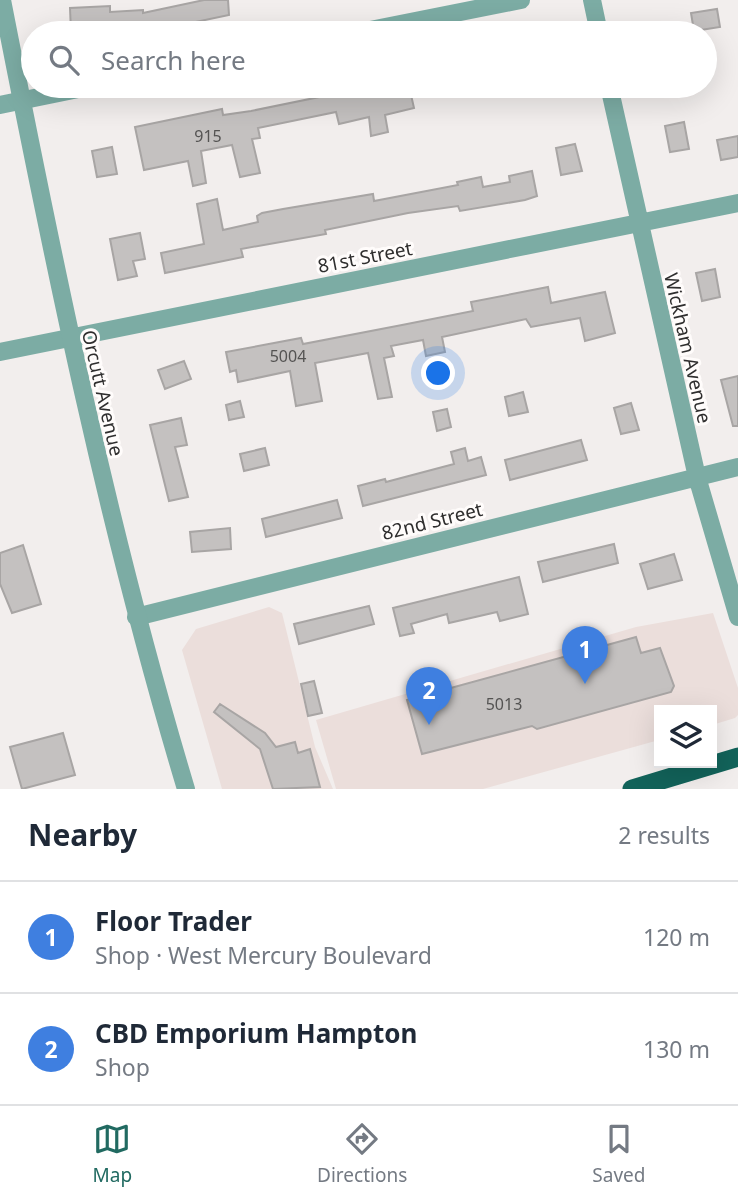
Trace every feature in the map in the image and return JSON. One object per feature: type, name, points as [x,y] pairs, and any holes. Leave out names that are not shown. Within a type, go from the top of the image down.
[{"type":"highway","points":[[632,789],[738,757]]},
{"type":"street","name":"Orcutt Avenue","points":[[2,0],[21,95]]},
{"type":"street","points":[[415,21],[520,0]]},
{"type":"street","points":[[592,0],[596,21]]},
{"type":"street","points":[[0,105],[32,98]]},
{"type":"street","name":"Wickham Avenue","points":[[611,98],[637,224],[697,477],[738,617]]},
{"type":"street","name":"Orcutt Avenue","points":[[22,100],[69,338],[136,617],[186,789]]},
{"type":"street","name":"81st Street","points":[[0,352],[738,203]]},
{"type":"street","name":"82nd Street","points":[[136,617],[738,467]]},
{"type":"shaded area","points":[[269,607],[282,613],[315,747],[333,789],[222,789],[182,650],[196,629]]},
{"type":"shaded area","points":[[713,613],[738,688],[738,715],[717,723],[717,705],[654,705],[654,741],[483,789],[336,789],[316,720],[636,627]]},
{"type":"building","points":[[204,0],[228,0],[229,15],[200,21],[71,21],[70,8],[110,6],[110,12],[143,10],[143,13]]},
{"type":"building","points":[[717,9],[720,27],[717,27],[717,21],[692,21],[691,13]]},
{"type":"building","points":[[314,98],[412,98],[414,108],[385,115],[388,132],[371,136],[369,117],[339,124],[336,112],[258,128],[260,138],[252,139],[260,173],[240,177],[232,145],[201,151],[206,183],[193,186],[188,161],[144,170],[135,127],[222,109],[223,115]]},
{"type":"building","points":[[684,122],[689,149],[670,152],[665,126]]},
{"type":"building","points":[[738,136],[738,157],[721,160],[717,140]]},
{"type":"building","points":[[575,144],[582,171],[561,175],[556,148]]},
{"type":"building","points":[[112,147],[117,174],[97,177],[92,151]]},
{"type":"building","points":[[532,171],[537,196],[525,200],[460,211],[458,206],[408,213],[325,230],[326,234],[241,249],[243,257],[165,273],[161,253],[204,244],[197,204],[217,199],[223,230],[258,222],[257,216],[262,213],[373,194],[374,201],[458,185],[457,182],[481,177],[483,187],[510,182],[509,176]]},
{"type":"building","points":[[140,233],[145,259],[133,261],[137,276],[118,280],[110,239]]},
{"type":"building","points":[[715,269],[720,297],[702,301],[696,273]]},
{"type":"building","points":[[548,287],[551,303],[605,292],[615,333],[585,341],[580,318],[531,327],[526,319],[442,337],[445,352],[426,356],[423,340],[391,346],[394,356],[384,358],[392,397],[378,399],[368,353],[315,363],[322,401],[296,406],[290,371],[238,382],[236,370],[230,372],[226,352],[301,338],[303,344],[473,311],[471,302]]},
{"type":"building","points":[[184,361],[191,379],[165,389],[158,370]]},
{"type":"building","points":[[738,376],[738,426],[733,426],[721,380]]},
{"type":"building","points":[[523,392],[528,412],[509,416],[505,397]]},
{"type":"building","points":[[240,401],[244,417],[229,420],[226,405]]},
{"type":"building","points":[[631,403],[639,430],[621,434],[614,408]]},
{"type":"building","points":[[447,409],[451,427],[437,431],[433,412]]},
{"type":"building","points":[[181,418],[187,445],[175,447],[188,497],[169,501],[150,425]]},
{"type":"building","points":[[581,440],[587,460],[510,480],[505,460]]},
{"type":"building","points":[[265,448],[269,465],[244,471],[240,454]]},
{"type":"building","points":[[465,448],[468,461],[481,457],[486,475],[363,506],[358,486],[385,479],[386,482],[454,464],[451,452]]},
{"type":"building","points":[[337,500],[342,518],[266,537],[262,519]]},
{"type":"building","points":[[230,528],[231,549],[192,552],[190,532]]},
{"type":"building","points":[[614,544],[618,563],[543,582],[538,562]]},
{"type":"building","points":[[23,545],[41,604],[12,613],[0,584],[0,553]]},
{"type":"building","points":[[674,554],[682,580],[648,589],[640,564]]},
{"type":"building","points":[[519,577],[528,614],[500,621],[497,612],[449,623],[447,614],[411,624],[414,633],[400,636],[393,608]]},
{"type":"building","points":[[369,606],[374,624],[299,644],[294,624]]},
{"type":"building","points":[[636,637],[641,653],[660,648],[674,686],[671,692],[537,729],[532,726],[422,754],[407,700]]},
{"type":"building","points":[[314,681],[322,713],[308,716],[301,684]]},
{"type":"building","points":[[220,704],[265,733],[276,747],[295,742],[298,753],[310,749],[320,787],[273,789],[260,749],[214,712]]},
{"type":"building","points":[[63,733],[75,775],[22,789],[10,747]]},
{"type":"place","name":"Floor Trader","points":[[585,684]]},
{"type":"place","name":"CBD Emporium Hampton","points":[[429,725]]}]
